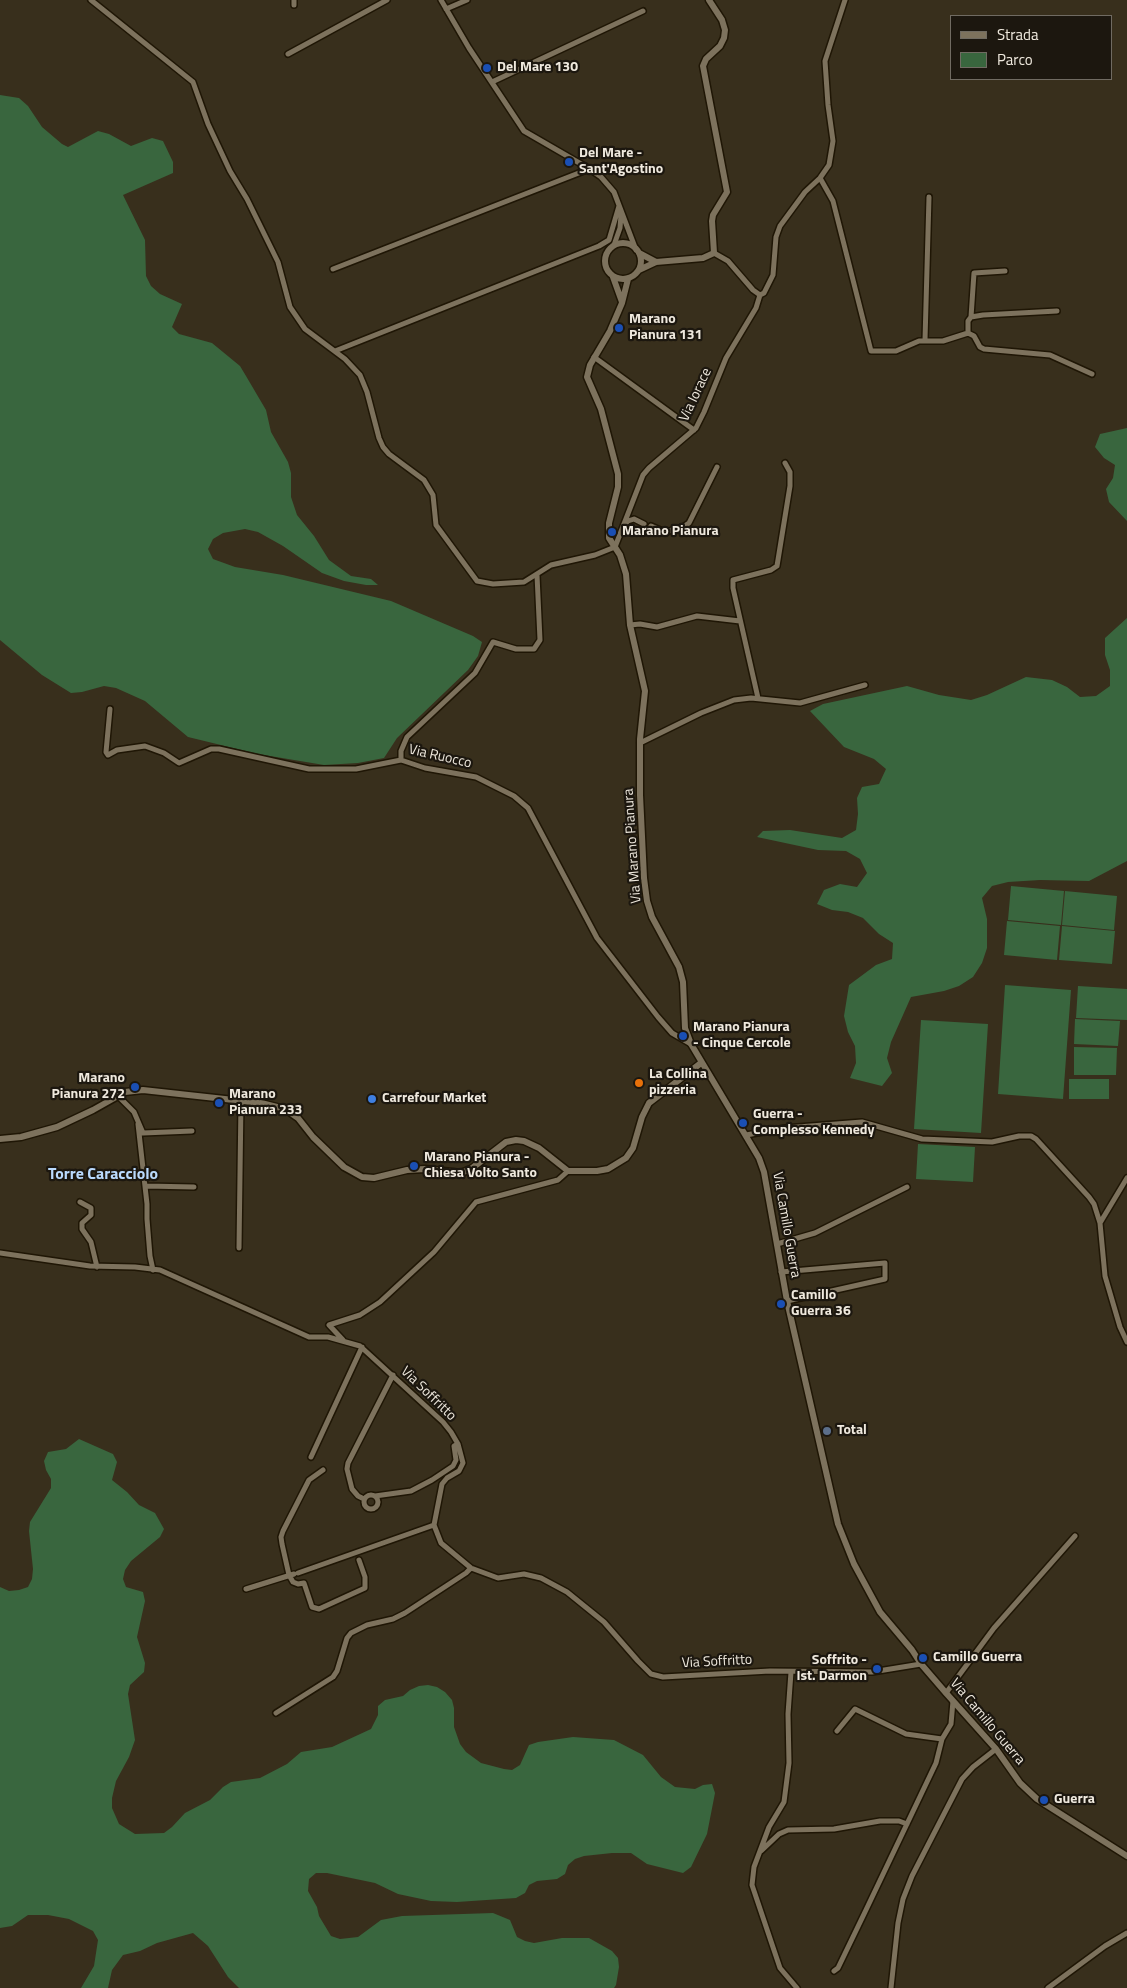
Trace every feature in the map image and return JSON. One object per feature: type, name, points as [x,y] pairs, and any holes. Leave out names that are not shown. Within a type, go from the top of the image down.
[{"type":"street","points":[[90,0],[193,82],[208,124],[226,163],[247,199],[278,262],[290,306],[305,329],[345,359],[360,375],[383,447],[389,454],[424,480],[433,495],[436,525],[477,581],[493,584],[524,582],[551,565],[595,555],[615,547]]},
{"type":"street","points":[[288,54],[387,0]]},
{"type":"street","points":[[441,0],[469,48],[524,131],[589,168],[601,177],[614,192],[641,260],[639,270]]},
{"type":"street","points":[[446,9],[467,0]]},
{"type":"street","points":[[709,0],[722,20],[725,30],[720,46],[706,59],[703,66],[727,192],[713,215],[714,253]]},
{"type":"street","name":"Via Iorace","points":[[615,547],[643,475],[648,468],[694,430],[704,412],[726,358],[756,308],[760,295],[764,293],[773,276],[776,237],[780,226],[805,192],[820,178],[829,165],[833,141],[825,61],[844,0]]},
{"type":"street","points":[[492,82],[642,11]]},
{"type":"street","points":[[333,269],[589,168]]},
{"type":"street","points":[[820,178],[833,201],[871,351],[896,351],[913,343],[925,340],[943,342],[968,333],[974,336],[980,347],[984,349],[1050,355],[1092,374]]},
{"type":"street","points":[[925,340],[929,197]]},
{"type":"street","points":[[335,351],[599,246],[609,240],[620,209]]},
{"type":"street","points":[[620,209],[620,228],[614,246],[607,253],[605,263],[608,272],[613,277],[622,303]]},
{"type":"street","points":[[614,246],[625,244],[656,262]]},
{"type":"street","points":[[613,277],[628,279],[639,270],[656,262],[703,258],[714,253]]},
{"type":"street","points":[[714,253],[728,261],[760,295]]},
{"type":"street","points":[[972,317],[974,273],[1005,270]]},
{"type":"street","name":"Via Marano Pianura","points":[[628,279],[622,303],[610,331],[594,357],[587,377],[601,409],[618,474],[618,487],[609,523],[609,538],[620,555],[626,574],[630,626],[645,691],[640,743],[640,795],[644,878],[652,916],[679,967],[683,982],[685,1028],[701,1063]]},
{"type":"street","points":[[968,333],[968,321],[972,317],[1057,311]]},
{"type":"street","points":[[594,357],[694,430]]},
{"type":"street","points":[[758,698],[733,588],[733,580],[772,570],[777,566],[790,486],[790,472],[785,463]]},
{"type":"street","points":[[652,526],[665,532],[683,527],[689,523],[717,466]]},
{"type":"street","points":[[621,528],[628,520],[634,519],[644,524]]},
{"type":"street","points":[[401,760],[401,751],[407,737],[475,673],[493,642],[516,649],[534,649],[540,640],[537,575]]},
{"type":"street","points":[[630,626],[640,624],[657,627],[696,616],[740,620]]},
{"type":"street","points":[[640,743],[734,700],[758,698],[800,703],[865,685]]},
{"type":"street","name":"Via Ruocco","points":[[110,709],[106,752],[108,755],[117,750],[145,746],[164,753],[179,763],[210,750],[219,749],[309,769],[356,769],[401,760],[425,768],[476,777],[514,796],[528,808],[597,938],[672,1033],[691,1044]]},
{"type":"street","points":[[344,1341],[329,1326],[360,1315],[380,1302],[434,1252],[476,1202],[558,1180],[568,1171],[608,1169],[626,1158],[633,1148],[642,1117],[649,1103],[701,1063]]},
{"type":"street","name":"Via Camillo Guerra","points":[[701,1063],[746,1135],[759,1158],[765,1174],[787,1301],[838,1524],[854,1564],[880,1612],[912,1650],[921,1664],[996,1749],[1020,1783],[1037,1799],[1127,1856]]},
{"type":"street","points":[[0,1139],[21,1137],[57,1127],[94,1110],[118,1096],[130,1091],[143,1090],[261,1103],[284,1109],[293,1114],[313,1137],[344,1167],[362,1177],[374,1178],[407,1170],[425,1169],[461,1173],[471,1170],[506,1142],[516,1140],[539,1148],[568,1171]]},
{"type":"street","points":[[118,1096],[138,1117],[153,1270]]},
{"type":"street","points":[[239,1248],[241,1101]]},
{"type":"street","points":[[746,1135],[786,1128],[862,1122],[922,1139],[992,1142],[1019,1136],[1031,1136],[1036,1139],[1094,1204],[1100,1223],[1105,1276],[1120,1327],[1127,1342]]},
{"type":"street","points":[[138,1124],[143,1133],[192,1130]]},
{"type":"street","points":[[1100,1223],[1127,1178]]},
{"type":"street","points":[[146,1186],[194,1187]]},
{"type":"street","points":[[777,1244],[815,1233],[907,1187]]},
{"type":"street","points":[[80,1202],[91,1208],[91,1215],[82,1223],[82,1229],[91,1242],[97,1266]]},
{"type":"street","name":"Via Soffritto","points":[[0,1253],[97,1266],[160,1270],[310,1337],[328,1337],[362,1347],[442,1422],[458,1444],[463,1464],[459,1471],[447,1478],[442,1484],[434,1525],[441,1543],[471,1568],[498,1578],[524,1574],[541,1578],[567,1592],[604,1622],[651,1674],[663,1677],[753,1671],[872,1672],[921,1664]]},
{"type":"street","points":[[781,1272],[885,1263],[885,1279],[787,1301]]},
{"type":"street","points":[[311,1457],[362,1347]]},
{"type":"street","points":[[364,1499],[358,1496],[352,1489],[347,1468],[348,1463],[393,1375]]},
{"type":"street","points":[[364,1499],[370,1495],[411,1491],[432,1480],[453,1466],[456,1460],[454,1446],[458,1444]]},
{"type":"street","points":[[323,1470],[309,1480],[283,1531],[282,1544],[294,1574],[294,1582],[298,1584],[304,1583],[312,1607],[319,1609],[365,1588],[365,1577],[359,1560]]},
{"type":"street","points":[[364,1499],[364,1506],[373,1510],[378,1504],[378,1500],[374,1496]]},
{"type":"street","points":[[246,1589],[434,1525]]},
{"type":"street","points":[[946,1693],[994,1628],[1075,1536]]},
{"type":"street","points":[[276,1713],[333,1677],[337,1671],[347,1638],[351,1634],[367,1625],[393,1619],[405,1613],[471,1568]]},
{"type":"street","points":[[791,1672],[788,1714],[789,1763],[784,1802],[769,1826],[754,1867],[752,1885],[780,1968],[796,1988]]},
{"type":"street","points":[[834,1971],[838,1968],[858,1928],[936,1763],[942,1739],[951,1724],[953,1701]]},
{"type":"street","points":[[837,1731],[855,1709],[906,1734],[942,1739]]},
{"type":"street","points":[[891,1988],[898,1923],[903,1899],[912,1876],[962,1779],[996,1749]]},
{"type":"street","points":[[759,1853],[779,1834],[788,1830],[834,1829],[880,1821],[907,1824]]},
{"type":"street","points":[[1048,1988],[1105,1946],[1127,1933]]},
{"type":"green space","points":[[0,95],[19,98],[28,106],[42,127],[68,147],[98,131],[109,134],[131,146],[152,138],[163,141],[173,162],[173,173],[123,195],[145,240],[146,276],[151,286],[160,294],[182,304],[172,327],[179,334],[212,343],[240,366],[266,410],[271,432],[288,462],[291,473],[291,497],[297,515],[314,536],[329,560],[351,576],[371,579],[378,585],[344,581],[322,573],[283,546],[258,532],[245,529],[223,533],[213,539],[208,549],[213,559],[235,567],[283,575],[391,601],[473,636],[482,642],[478,656],[468,670],[397,738],[384,758],[358,763],[324,765],[258,754],[188,737],[145,701],[116,688],[104,686],[71,693],[42,675],[0,640]]},
{"type":"green space","points":[[1127,428],[1127,521],[1109,502],[1106,489],[1113,478],[1115,465],[1104,458],[1095,447],[1100,434]]},
{"type":"green space","points":[[1127,618],[1127,861],[1089,881],[1040,880],[1008,882],[992,886],[982,898],[987,919],[987,948],[982,963],[973,977],[959,986],[944,991],[911,997],[891,1042],[887,1058],[892,1073],[882,1086],[850,1078],[856,1063],[855,1046],[848,1032],[844,1016],[849,985],[876,965],[892,959],[893,943],[879,934],[863,918],[817,904],[824,890],[840,884],[857,887],[867,873],[860,859],[846,851],[818,850],[757,837],[763,831],[790,830],[842,838],[856,830],[857,798],[862,787],[879,784],[886,769],[874,759],[844,747],[810,711],[823,704],[907,686],[939,695],[971,700],[987,695],[1026,677],[1052,680],[1067,687],[1080,697],[1096,696],[1110,686],[1110,670],[1105,655],[1105,638]]},
{"type":"green space","points":[[1011,886],[1064,891],[1061,925],[1008,920]]},
{"type":"green space","points":[[1065,891],[1117,896],[1114,930],[1062,925]]},
{"type":"green space","points":[[1007,921],[1060,926],[1057,960],[1004,955]]},
{"type":"green space","points":[[1062,926],[1115,931],[1112,964],[1059,960]]},
{"type":"green space","points":[[1005,985],[1071,990],[1063,1099],[998,1094]]},
{"type":"green space","points":[[1078,986],[1127,989],[1127,1020],[1076,1018]]},
{"type":"green space","points":[[1075,1019],[1120,1021],[1118,1046],[1074,1044]]},
{"type":"green space","points":[[921,1020],[988,1024],[981,1133],[914,1129]]},
{"type":"green space","points":[[1074,1047],[1117,1048],[1116,1075],[1074,1075]]},
{"type":"green space","points":[[1069,1079],[1109,1079],[1109,1099],[1069,1099]]},
{"type":"green space","points":[[918,1144],[975,1147],[973,1182],[916,1179]]},
{"type":"green space","points":[[79,1439],[113,1454],[117,1462],[112,1480],[139,1505],[155,1513],[164,1529],[160,1537],[131,1561],[125,1570],[123,1579],[126,1587],[143,1592],[145,1601],[137,1637],[145,1663],[144,1672],[130,1685],[128,1694],[135,1740],[129,1757],[116,1781],[112,1798],[112,1808],[119,1824],[135,1834],[164,1833],[185,1813],[210,1800],[231,1782],[260,1778],[287,1764],[301,1752],[332,1747],[371,1729],[378,1715],[378,1706],[385,1700],[403,1696],[419,1686],[437,1687],[452,1700],[454,1727],[460,1744],[466,1752],[481,1763],[512,1770],[520,1765],[529,1745],[538,1742],[573,1737],[614,1740],[643,1755],[661,1777],[675,1787],[695,1789],[703,1785],[712,1784],[715,1793],[707,1834],[691,1867],[683,1873],[647,1864],[631,1853],[612,1853],[584,1856],[575,1859],[568,1865],[565,1874],[557,1879],[537,1881],[529,1885],[525,1893],[516,1898],[457,1902],[431,1901],[398,1894],[375,1883],[327,1873],[316,1873],[309,1879],[308,1891],[317,1907],[319,1916],[331,1936],[340,1939],[358,1937],[381,1920],[402,1916],[493,1913],[510,1920],[517,1937],[525,1941],[534,1943],[562,1938],[589,1938],[612,1951],[618,1958],[619,1967],[614,1988],[239,1988],[228,1977],[208,1946],[193,1933],[123,1955],[112,1970],[108,1988],[81,1988],[94,1966],[98,1940],[93,1931],[69,1919],[48,1915],[28,1915],[12,1926],[0,1928],[0,1587],[9,1591],[28,1587],[32,1579],[33,1569],[29,1531],[30,1522],[51,1488],[51,1479],[44,1461],[48,1452],[66,1449]]},
{"type":"place","name":"Del Mare 130","points":[[487,68]]},
{"type":"place","name":"Del Mare - Sant'Agostino","points":[[569,162]]},
{"type":"place","name":"Marano Pianura 131","points":[[619,328]]},
{"type":"place","name":"Marano Pianura","points":[[612,532]]},
{"type":"place","name":"Marano Pianura - Cinque Cercole","points":[[683,1036]]},
{"type":"place","name":"La Collina pizzeria","points":[[639,1083]]},
{"type":"place","name":"Marano Pianura 272","points":[[135,1087]]},
{"type":"place","name":"Carrefour Market","points":[[372,1099]]},
{"type":"place","name":"Marano Pianura 233","points":[[219,1103]]},
{"type":"place","name":"Guerra - Complesso Kennedy","points":[[743,1123]]},
{"type":"place","name":"Marano Pianura - Chiesa Volto Santo","points":[[414,1166]]},
{"type":"place","name":"Camillo Guerra 36","points":[[781,1304]]},
{"type":"place","name":"Total","points":[[827,1431]]},
{"type":"place","name":"Camillo Guerra","points":[[923,1658]]},
{"type":"place","name":"Soffrito - Ist. Darmon","points":[[877,1669]]},
{"type":"place","name":"Guerra","points":[[1044,1800]]},
{"type":"district","name":"Torre Caracciolo","points":[[103,1175]]}]
